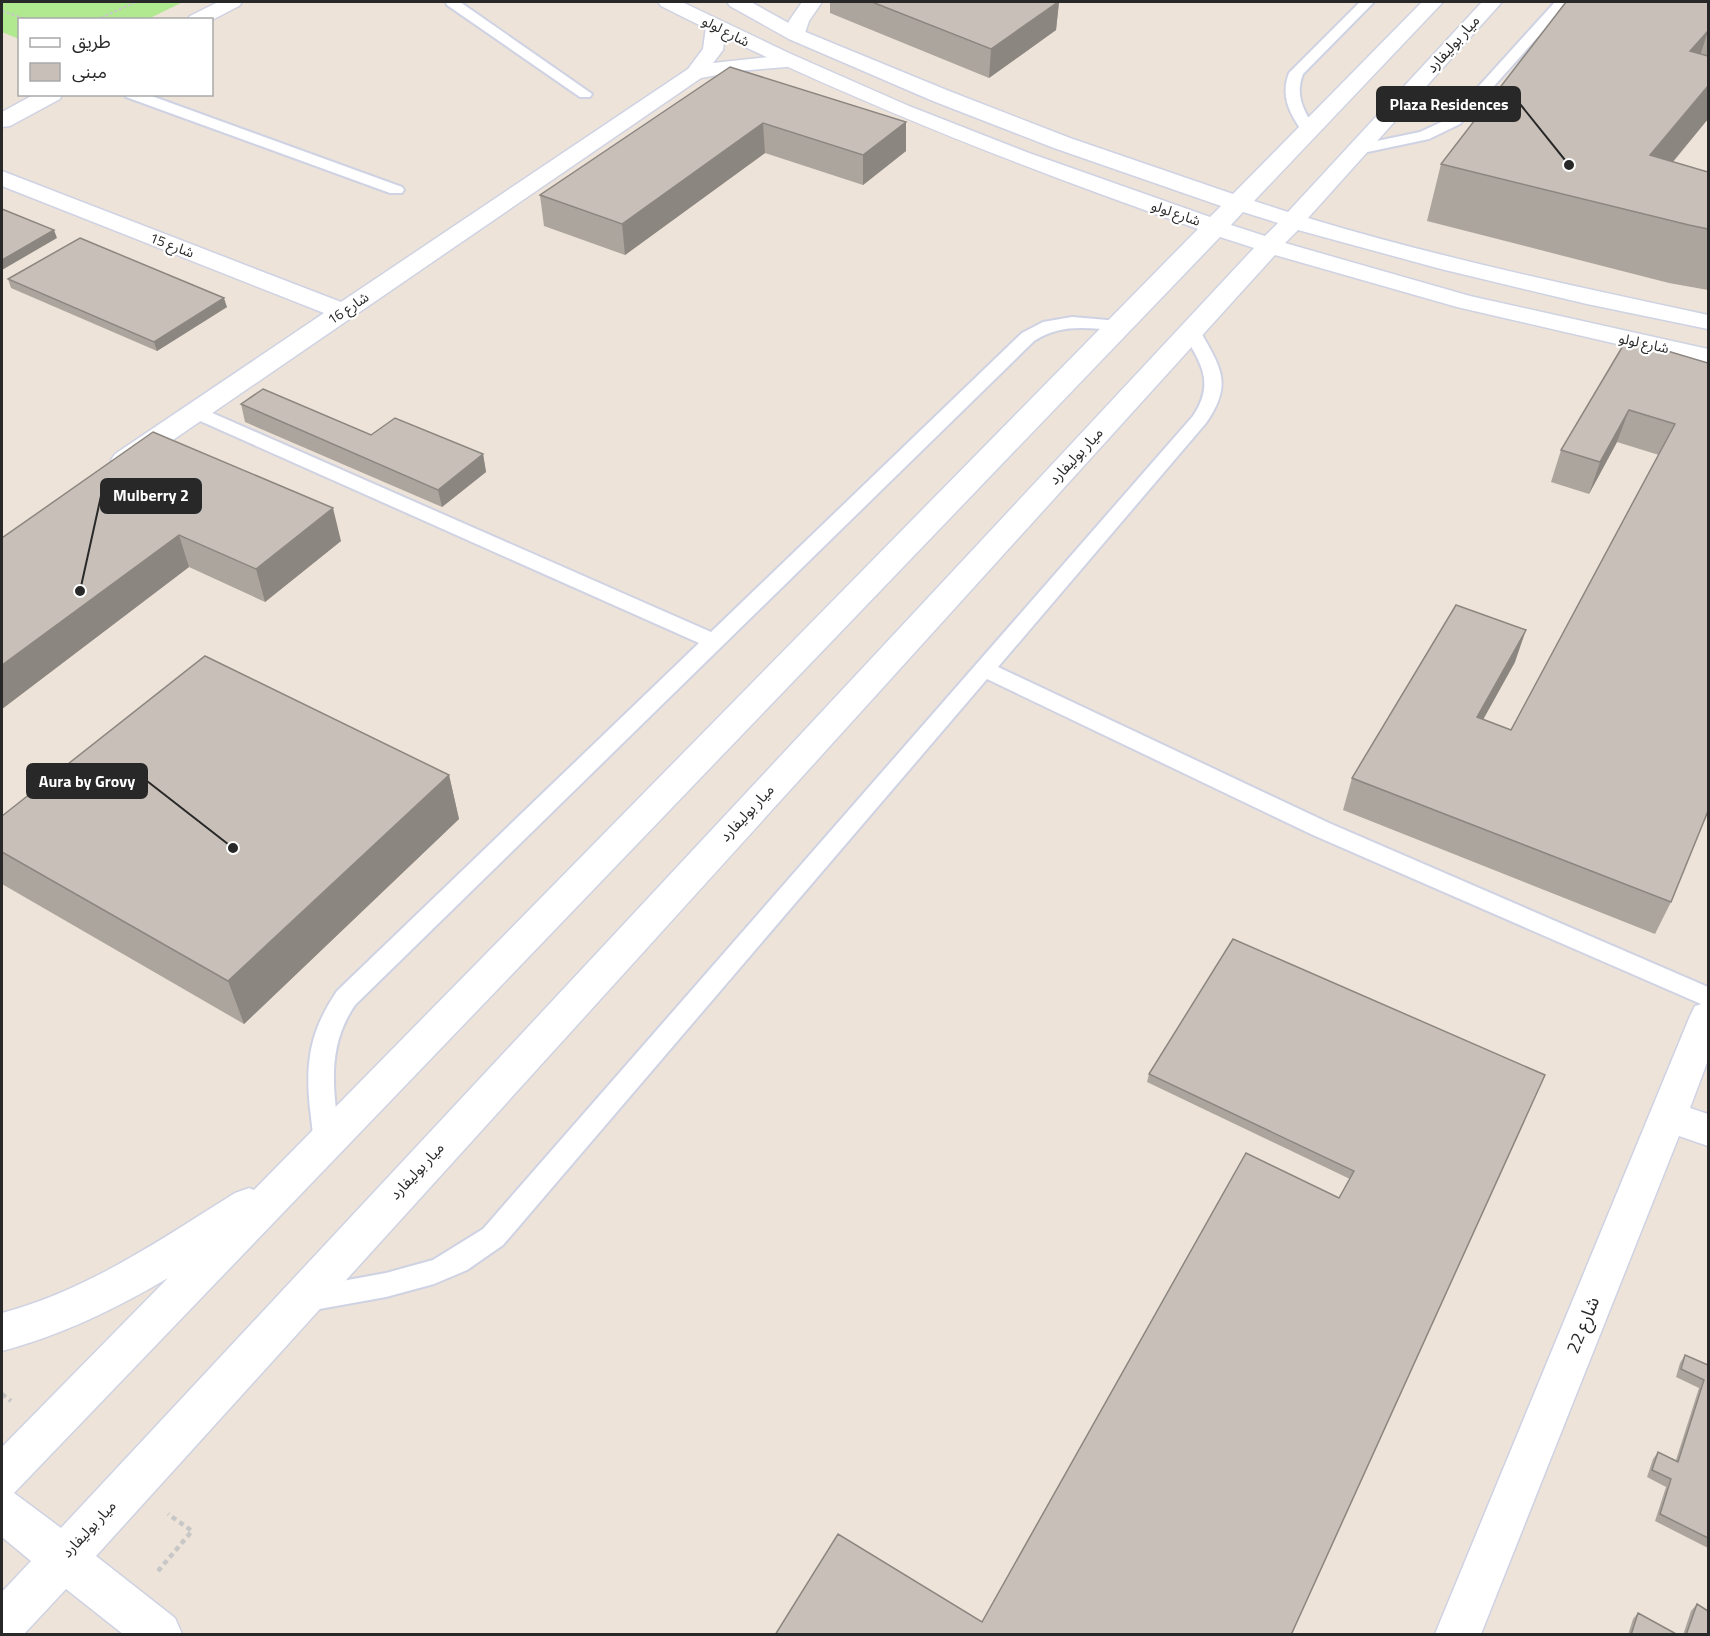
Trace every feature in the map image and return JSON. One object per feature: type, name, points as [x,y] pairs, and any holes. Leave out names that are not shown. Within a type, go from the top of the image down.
[{"type":"street","points":[[201,18],[232,2]]},
{"type":"street","name":"شارع لولو","points":[[668,2],[786,61],[1043,167],[1270,246],[1432,293],[1708,357]]},
{"type":"street","name":"شارع لولو","points":[[738,2],[796,35],[941,96],[1062,143],[1238,203],[1441,262],[1587,297],[1708,322]]},
{"type":"street","points":[[796,35],[799,21],[812,2]]},
{"type":"street","points":[[2,1477],[1433,2]]},
{"type":"street","name":"ميار بوليفارد","points":[[2,1625],[1492,2]]},
{"type":"street","name":"شارع 16","points":[[111,470],[695,73],[713,50],[716,27]]},
{"type":"street","name":"شارع 16","points":[[695,73],[739,65],[786,61]]},
{"type":"street","points":[[2,121],[48,96]]},
{"type":"street","name":"شارع 15","points":[[2,178],[343,312]]},
{"type":"street","name":"شارع 22","points":[[1458,1635],[1708,1016]]},
{"type":"street","points":[[1668,1116],[1708,1130]]},
{"type":"street","points":[[2,1332],[82,1303],[131,1277],[292,1179]]},
{"type":"street","points":[[2,1510],[159,1635]]},
{"type":"lane","points":[[452,2],[585,94]]},
{"type":"lane","points":[[1309,131],[1291,97],[1290,85],[1296,73],[1367,2]]},
{"type":"lane","points":[[1358,149],[1424,136],[1455,121],[1562,2]]},
{"type":"lane","points":[[137,96],[396,190]]},
{"type":"lane","points":[[327,1142],[320,1079],[321,1052],[329,1024],[346,998],[1037,329],[1067,322],[1119,326]]},
{"type":"lane","points":[[299,1299],[403,1281],[436,1272],[466,1257],[493,1237],[1209,407],[1215,394],[1213,368],[1191,331]]},
{"type":"lane","points":[[195,412],[714,642]]},
{"type":"lane","points":[[985,669],[1321,829],[1708,997]]},
{"type":"path","points":[[100,18],[136,2]]},
{"type":"path","points":[[2,11],[22,18]]},
{"type":"green space","points":[[2,2],[183,2],[150,18],[18,18],[18,39],[2,32]]},
{"type":"building","points":[[872,2],[1058,2],[991,49]]},
{"type":"building","points":[[1566,2],[1708,2],[1708,31],[1690,51],[1708,56],[1708,86],[1650,155],[1708,172],[1708,229],[1441,164]]},
{"type":"building","points":[[730,67],[906,122],[863,155],[763,123],[622,224],[540,195]]},
{"type":"building","points":[[2,209],[54,230],[2,260]]},
{"type":"building","points":[[80,238],[224,298],[154,342],[8,279]]},
{"type":"building","points":[[1627,339],[1708,363],[1708,811],[1671,902],[1352,778],[1456,605],[1526,630],[1477,717],[1511,730],[1675,424],[1629,410],[1600,462],[1561,450]]},
{"type":"building","points":[[263,389],[371,435],[395,418],[483,454],[438,490],[241,404]]},
{"type":"building","points":[[153,432],[333,508],[256,569],[179,535],[2,665],[2,538]]},
{"type":"building","points":[[205,656],[449,775],[228,981],[2,852],[2,816]]},
{"type":"building","points":[[1233,939],[1545,1075],[1291,1635],[775,1635],[838,1534],[982,1622],[1246,1153],[1339,1198],[1354,1171],[1149,1074]]},
{"type":"building","points":[[1685,1355],[1708,1365],[1708,1538],[1660,1514],[1671,1479],[1652,1470],[1658,1452],[1678,1462],[1704,1380],[1681,1369]]},
{"type":"building","points":[[1697,1604],[1708,1611],[1708,1635],[1686,1635]]},
{"type":"building","points":[[1638,1613],[1678,1635],[1631,1635]]},
{"type":"place","name":"Plaza Residences","points":[[1569,165]]},
{"type":"place","name":"Mulberry 2","points":[[80,591]]},
{"type":"place","name":"Aura by Grovy","points":[[233,848]]}]
